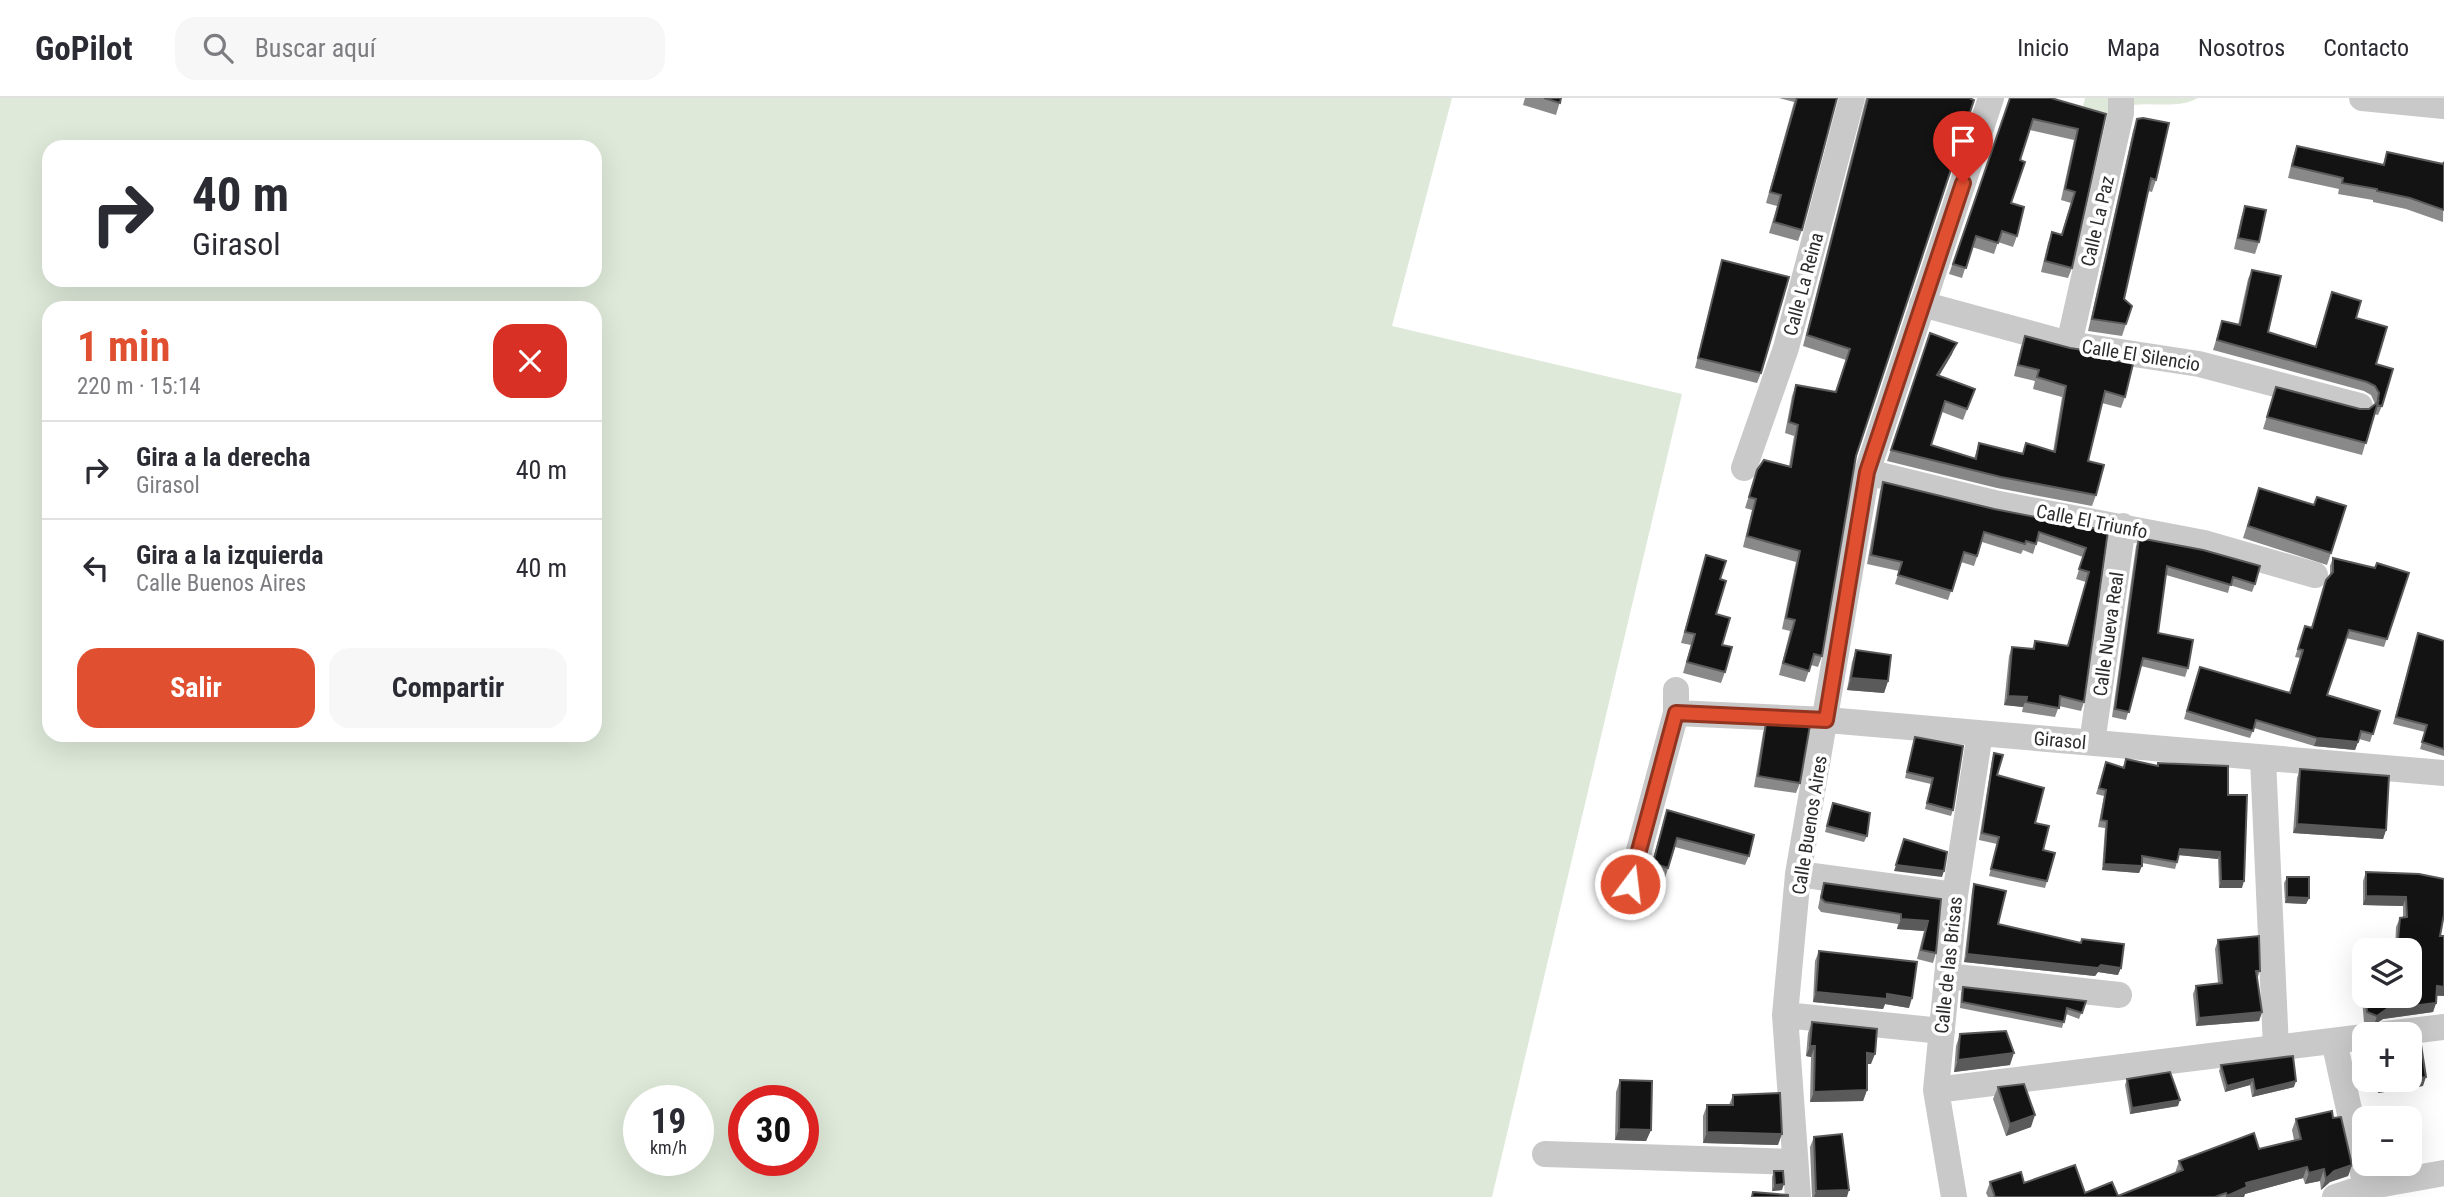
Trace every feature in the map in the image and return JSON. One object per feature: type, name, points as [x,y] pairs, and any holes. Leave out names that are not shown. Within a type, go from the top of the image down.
[{"type":"street","name":"Calle La Reina","points":[[1744,468],[1786,348],[1852,98]]},
{"type":"street","name":"Calle Buenos Aires","points":[[1798,1197],[1785,1015],[1798,874],[1867,472],[1991,98]]},
{"type":"street","name":"Calle La Paz","points":[[2069,344],[2121,113],[2121,98]]},
{"type":"street","points":[[2362,98],[2444,106]]},
{"type":"street","name":"Calle El Silencio","points":[[1922,304],[2069,344],[2199,364],[2360,406]]},
{"type":"street","name":"Calle El Triunfo","points":[[1867,472],[1994,503],[2204,543],[2315,575]]},
{"type":"street","name":"Calle Nueva Real","points":[[2092,743],[2123,526]]},
{"type":"street","name":"Girasol","points":[[1630,884],[1676,701],[1826,720],[2444,773]]},
{"type":"street","name":"Calle de las Brisas","points":[[1954,1197],[1936,1090],[1955,895],[1980,733]]},
{"type":"street","points":[[2263,759],[2276,1048]]},
{"type":"street","points":[[1798,874],[1955,895]]},
{"type":"street","points":[[1947,976],[2119,995]]},
{"type":"street","points":[[1785,1015],[1941,1031]]},
{"type":"street","points":[[2422,1030],[2444,1027]]},
{"type":"street","points":[[1936,1090],[2352,1039]]},
{"type":"street","points":[[2334,1041],[2366,1187]]},
{"type":"street","points":[[1545,1154],[1796,1162]]},
{"type":"street","points":[[2334,1197],[2366,1187],[2444,1172]]},
{"type":"green space","points":[[0,98],[1452,98],[1392,326],[1682,394],[1492,1197],[0,1197]]},
{"type":"green space","points":[[2085,98],[2115,98],[2111,122],[2104,117],[2086,115],[2083,106]]},
{"type":"green space","points":[[2125,98],[2198,98],[2175,104],[2132,105]]},
{"type":"building","points":[[1544,98],[1561,98],[1560,103]]},
{"type":"building","points":[[1797,98],[1837,98],[1802,230],[1774,222],[1781,195],[1770,192]]},
{"type":"building","points":[[1868,98],[1974,100],[1856,456],[1822,656],[1814,654],[1809,671],[1783,663],[1795,620],[1786,618],[1800,551],[1747,536],[1756,499],[1749,497],[1757,470],[1764,460],[1791,467],[1798,425],[1789,422],[1796,385],[1836,392],[1850,349],[1807,335]]},
{"type":"building","points":[[2010,98],[2051,98],[2106,114],[2072,268],[2045,261],[2052,232],[2062,235],[2075,192],[2065,189],[2078,129],[2033,119],[2020,160],[2025,162],[2011,203],[2024,207],[2017,236],[2002,231],[1998,243],[1976,236],[1966,268],[1953,264]]},
{"type":"building","points":[[2137,119],[2169,123],[2156,180],[2151,178],[2124,299],[2132,306],[2126,324],[2092,319]]},
{"type":"building","points":[[2297,146],[2384,165],[2387,152],[2443,164],[2444,162],[2444,210],[2377,189],[2342,183],[2343,178],[2292,166]]},
{"type":"building","points":[[2245,206],[2266,210],[2259,242],[2238,238]]},
{"type":"building","points":[[1722,260],[1789,277],[1761,373],[1698,358]]},
{"type":"building","points":[[2252,270],[2281,276],[2268,332],[2316,347],[2332,292],[2361,301],[2356,318],[2387,327],[2376,364],[2393,369],[2382,406],[2377,405],[2379,393],[2375,386],[2367,382],[2217,340],[2222,321],[2240,325]]},
{"type":"building","points":[[1930,333],[1957,343],[1937,375],[1975,389],[1967,409],[1945,401],[1931,445],[1976,459],[1979,443],[2023,454],[2026,443],[2055,452],[2066,386],[2037,377],[2039,370],[2018,365],[2025,336],[2070,348],[2116,355],[2114,360],[2133,364],[2125,397],[2105,391],[2088,461],[2104,465],[2096,495],[2001,477],[1891,450]]},
{"type":"building","points":[[2276,387],[2360,409],[2369,409],[2378,402],[2366,443],[2267,417]]},
{"type":"building","points":[[1883,482],[1994,509],[2108,531],[2084,702],[2060,696],[2059,708],[2026,702],[2027,697],[2008,696],[2012,647],[2034,649],[2035,641],[2068,646],[2089,572],[2079,569],[2086,548],[2039,532],[2036,544],[2026,541],[2025,544],[1984,532],[1977,556],[1964,552],[1952,591],[1898,575],[1902,562],[1871,555]]},
{"type":"building","points":[[2259,488],[2314,505],[2317,497],[2346,506],[2331,553],[2248,526]]},
{"type":"building","points":[[2139,538],[2203,550],[2260,566],[2255,584],[2233,577],[2231,585],[2167,566],[2158,633],[2193,640],[2188,668],[2143,658],[2129,712],[2115,709]]},
{"type":"building","points":[[1706,555],[1726,561],[1720,579],[1726,581],[1716,614],[1730,618],[1722,645],[1732,647],[1725,672],[1687,662],[1695,634],[1685,632]]},
{"type":"building","points":[[2333,558],[2375,568],[2377,563],[2409,573],[2387,639],[2349,630],[2327,695],[2380,711],[2373,734],[2361,731],[2358,742],[2317,738],[2256,720],[2253,731],[2187,711],[2200,667],[2290,693],[2303,650],[2298,649],[2305,626],[2312,628],[2326,580],[2333,572]]},
{"type":"building","points":[[2418,633],[2444,641],[2444,749],[2422,742],[2427,725],[2396,717]]},
{"type":"building","points":[[1856,650],[1891,655],[1888,681],[1851,678]]},
{"type":"building","points":[[1766,723],[1810,725],[1800,783],[1758,776]]},
{"type":"building","points":[[1915,737],[1963,746],[1953,810],[1927,803],[1933,778],[1907,772]]},
{"type":"building","points":[[1994,753],[2003,755],[1997,775],[2044,788],[2035,823],[2049,826],[2043,850],[2055,853],[2047,881],[1991,869],[1999,837],[1982,833]]},
{"type":"building","points":[[2126,759],[2158,766],[2158,763],[2228,766],[2228,795],[2247,795],[2244,881],[2221,881],[2220,852],[2180,849],[2177,862],[2142,856],[2142,866],[2104,864],[2107,821],[2101,820],[2106,790],[2099,788],[2106,762],[2124,768]]},
{"type":"building","points":[[2300,769],[2389,776],[2386,830],[2297,824]]},
{"type":"building","points":[[1833,803],[1870,813],[1867,836],[1827,826]]},
{"type":"building","points":[[1667,810],[1754,835],[1749,856],[1677,838],[1668,868],[1653,863]]},
{"type":"building","points":[[1904,839],[1947,852],[1944,871],[1896,865]]},
{"type":"building","points":[[2366,872],[2419,874],[2444,879],[2444,914],[2440,936],[2444,936],[2444,987],[2437,986],[2436,1003],[2422,1005],[2422,938],[2398,938],[2400,918],[2407,917],[2406,897],[2366,896]]},
{"type":"building","points":[[2287,877],[2309,877],[2309,898],[2287,897]]},
{"type":"building","points":[[1824,883],[1941,899],[1936,953],[1921,950],[1928,921],[1901,919],[1901,914],[1825,902],[1821,898]]},
{"type":"building","points":[[1974,884],[2006,891],[1998,924],[2081,943],[2082,939],[2124,944],[2121,968],[1967,954]]},
{"type":"building","points":[[2259,936],[2260,971],[2256,971],[2262,1012],[2199,1018],[2196,986],[2222,983],[2218,940]]},
{"type":"building","points":[[1819,951],[1917,962],[1912,998],[1887,994],[1887,999],[1816,992]]},
{"type":"building","points":[[1963,987],[2086,1001],[2082,1013],[2067,1008],[2064,1022],[1962,1002]]},
{"type":"building","points":[[2367,1008],[2395,1008],[2387,1009],[2377,1016],[2367,1012]]},
{"type":"building","points":[[1812,1022],[1877,1029],[1875,1054],[1867,1053],[1867,1090],[1814,1092],[1815,1046],[1810,1046]]},
{"type":"building","points":[[2006,1031],[2014,1053],[1958,1060],[1960,1034]]},
{"type":"building","points":[[2422,1051],[2426,1077],[2422,1078]]},
{"type":"building","points":[[2293,1056],[2296,1081],[2255,1091],[2253,1079],[2227,1086],[2221,1065]]},
{"type":"building","points":[[2170,1072],[2180,1100],[2132,1108],[2127,1079]]},
{"type":"building","points":[[1620,1080],[1652,1081],[1651,1130],[1619,1129]]},
{"type":"building","points":[[2024,1084],[2035,1115],[2010,1124],[1998,1087]]},
{"type":"building","points":[[1780,1093],[1782,1134],[1707,1132],[1707,1105],[1733,1105],[1733,1095]]},
{"type":"building","points":[[2332,1111],[2333,1118],[2341,1117],[2352,1165],[2334,1171],[2326,1179],[2324,1169],[2309,1173],[2307,1167],[2246,1183],[2247,1187],[2227,1196],[2226,1193],[2215,1197],[1995,1197],[1990,1182],[2021,1172],[2024,1183],[2075,1165],[2085,1193],[2112,1182],[2118,1196],[2183,1170],[2179,1161],[2254,1133],[2259,1149],[2301,1139],[2296,1119]]},
{"type":"building","points":[[1842,1134],[1849,1190],[1816,1191],[1814,1137]]},
{"type":"building","points":[[1774,1171],[1783,1171],[1784,1184],[1775,1185]]},
{"type":"building","points":[[1753,1192],[1788,1195],[1788,1197],[1752,1197]]},
{"type":"route","points":[[1630,884],[1676,713],[1826,720],[1867,472],[1963,183]]}]
